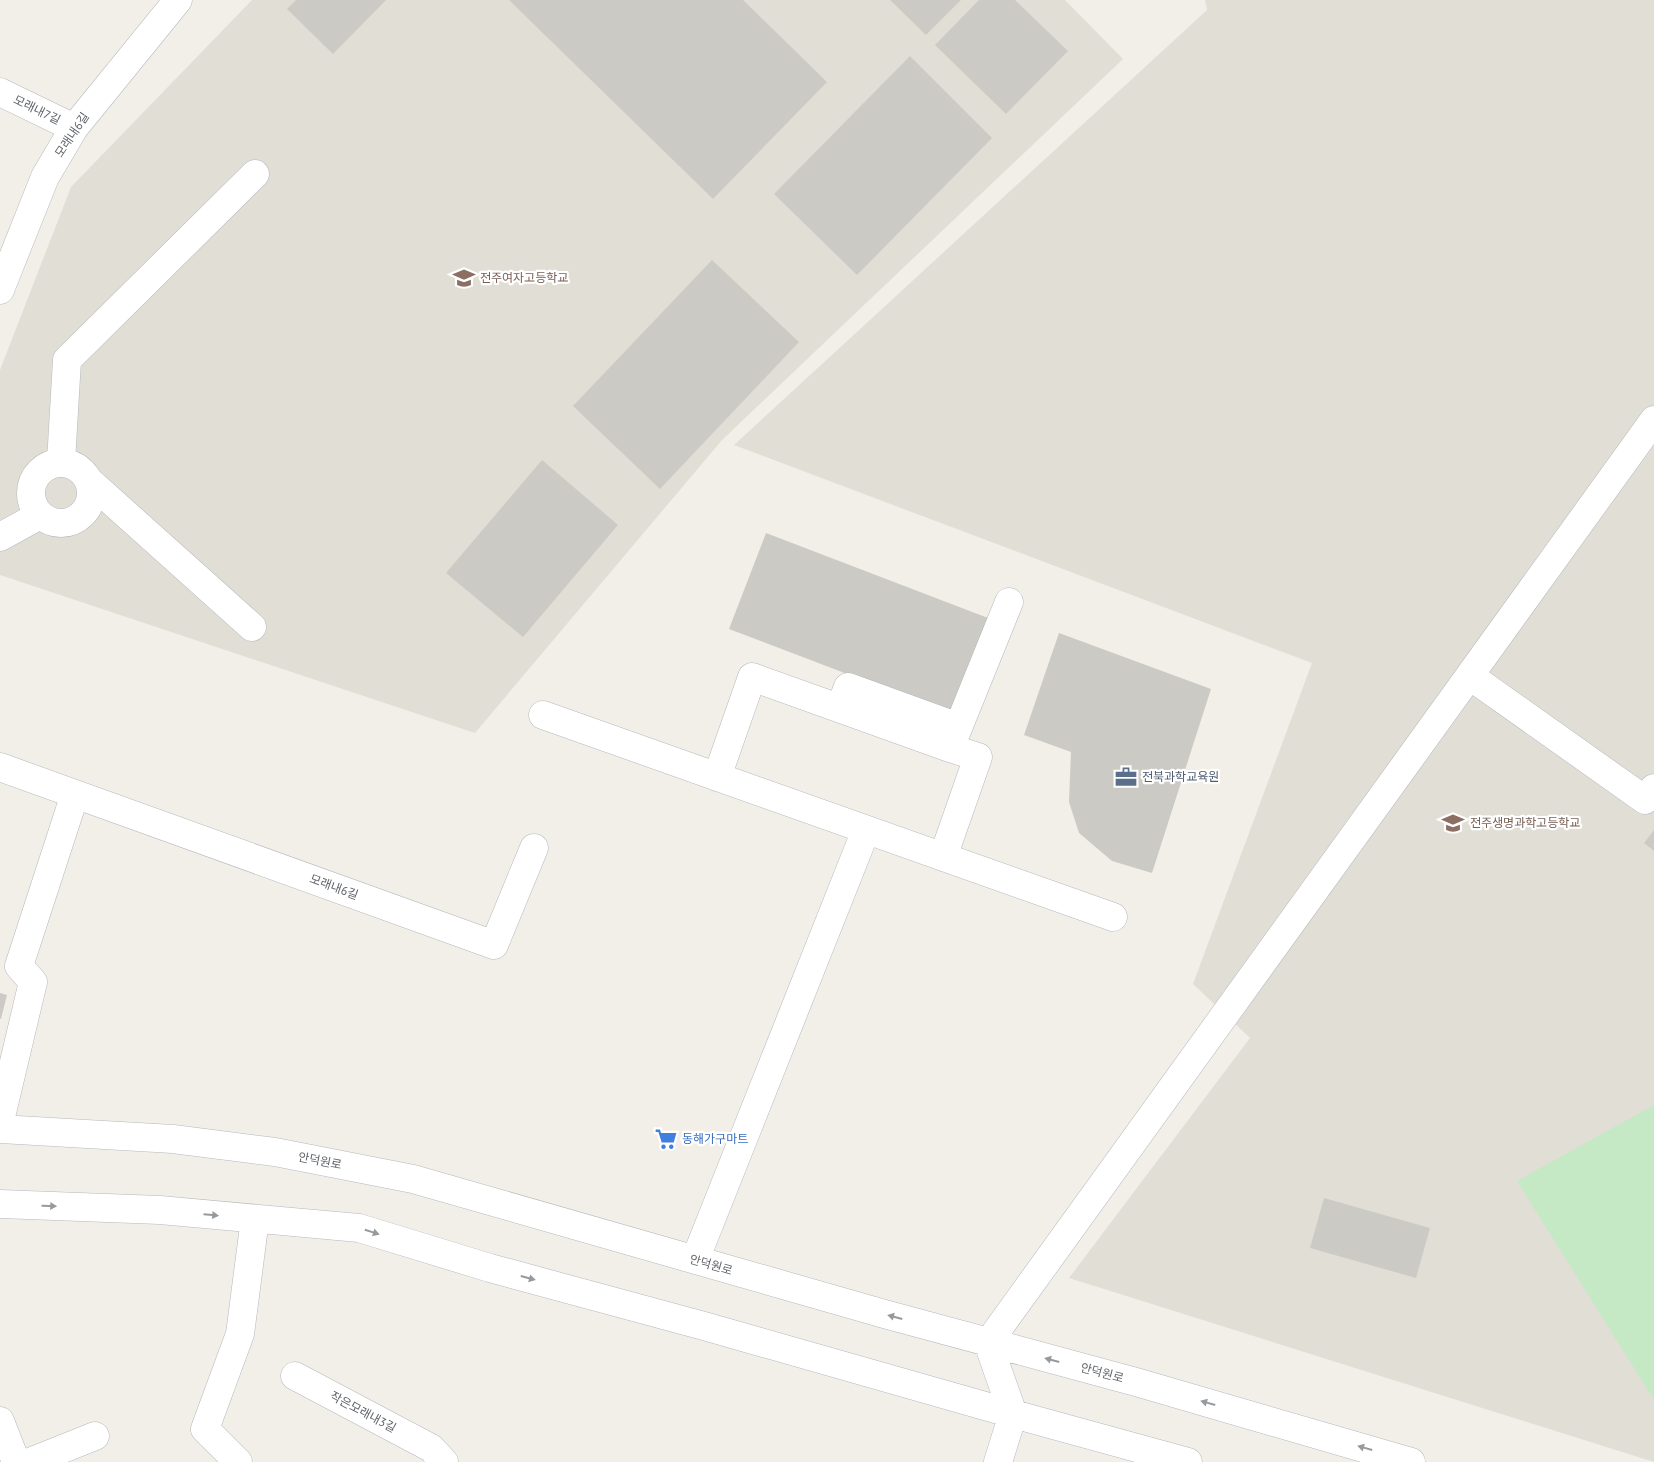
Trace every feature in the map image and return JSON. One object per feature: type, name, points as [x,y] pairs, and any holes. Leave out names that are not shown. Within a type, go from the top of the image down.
[{"type":"street","name":"모래내6길","points":[[0,290],[45,177],[74,128],[178,0]]},
{"type":"street","name":"모래내7길","points":[[0,92],[74,128]]},
{"type":"street","points":[[61,462],[67,360],[255,174]]},
{"type":"street","points":[[998,1462],[1013,1414],[988,1342],[1654,420]]},
{"type":"street","points":[[89,481],[91,493],[89,505],[82,515],[72,521],[61,523],[49,521],[40,515],[33,505],[30,493],[33,481],[39,471],[49,464],[61,462],[72,464],[82,471],[89,481],[252,627]]},
{"type":"street","points":[[0,537],[40,515]]},
{"type":"street","points":[[954,738],[1009,602]]},
{"type":"street","points":[[1470,676],[1645,800],[1654,788]]},
{"type":"street","points":[[717,776],[752,677],[840,708],[954,738],[978,758],[943,857]]},
{"type":"street","points":[[543,715],[1113,917]]},
{"type":"street","name":"모래내6길","points":[[0,766],[494,945],[534,848]]},
{"type":"street","points":[[0,1121],[33,982],[20,966],[75,794]]},
{"type":"street","points":[[695,1260],[866,830]]},
{"type":"street","name":"안덕원로","points":[[0,1129],[173,1139],[276,1152],[413,1179],[695,1260],[1136,1382],[1411,1462]]},
{"type":"street","points":[[0,1204],[160,1210],[359,1228],[490,1268],[1188,1462]]},
{"type":"street","points":[[238,1462],[205,1429],[240,1334],[255,1219]]},
{"type":"street","name":"작은모래내3길","points":[[296,1376],[430,1457]]},
{"type":"street","points":[[0,1421],[16,1462]]},
{"type":"street","points":[[30,1462],[95,1436]]},
{"type":"shaded area","name":"전주여자고등학교","points":[[252,0],[1065,0],[1123,59],[722,440],[475,733],[0,575],[0,370],[71,187]]},
{"type":"shaded area","name":"전주생명과학고등학교","points":[[1205,0],[1654,0],[1654,1462],[1069,1278],[1250,1038],[1193,984],[1312,663],[734,445],[1207,10]]},
{"type":"green space","points":[[1654,1105],[1654,1400],[1517,1181]]},
{"type":"building","points":[[296,0],[386,0],[333,54],[287,9]]},
{"type":"building","points":[[509,0],[743,0],[827,82],[713,199]]},
{"type":"building","points":[[890,0],[961,0],[926,35]]},
{"type":"building","points":[[979,0],[1015,0],[1068,51],[1006,114],[935,45]]},
{"type":"building","points":[[910,56],[992,138],[857,275],[774,194]]},
{"type":"building","points":[[712,260],[799,342],[660,489],[573,406]]},
{"type":"building","points":[[542,460],[618,525],[523,637],[446,573]]},
{"type":"building","points":[[766,533],[988,618],[952,714],[729,629]]},
{"type":"building","name":"전북과학교육원","points":[[1059,633],[1211,689],[1152,873],[1112,861],[1079,833],[1069,802],[1071,752],[1024,735]]},
{"type":"building","points":[[1654,830],[1654,851],[1644,843]]},
{"type":"building","points":[[0,993],[7,995],[1,1019],[0,1019]]},
{"type":"building","points":[[1324,1198],[1430,1228],[1416,1278],[1310,1248]]},
{"type":"place","name":"전주여자고등학교","points":[[464,278]]},
{"type":"place","name":"전북과학교육원","points":[[1126,777]]},
{"type":"place","name":"전주생명과학고등학교","points":[[1453,823]]},
{"type":"place","name":"동해가구마트","points":[[666,1139]]}]
